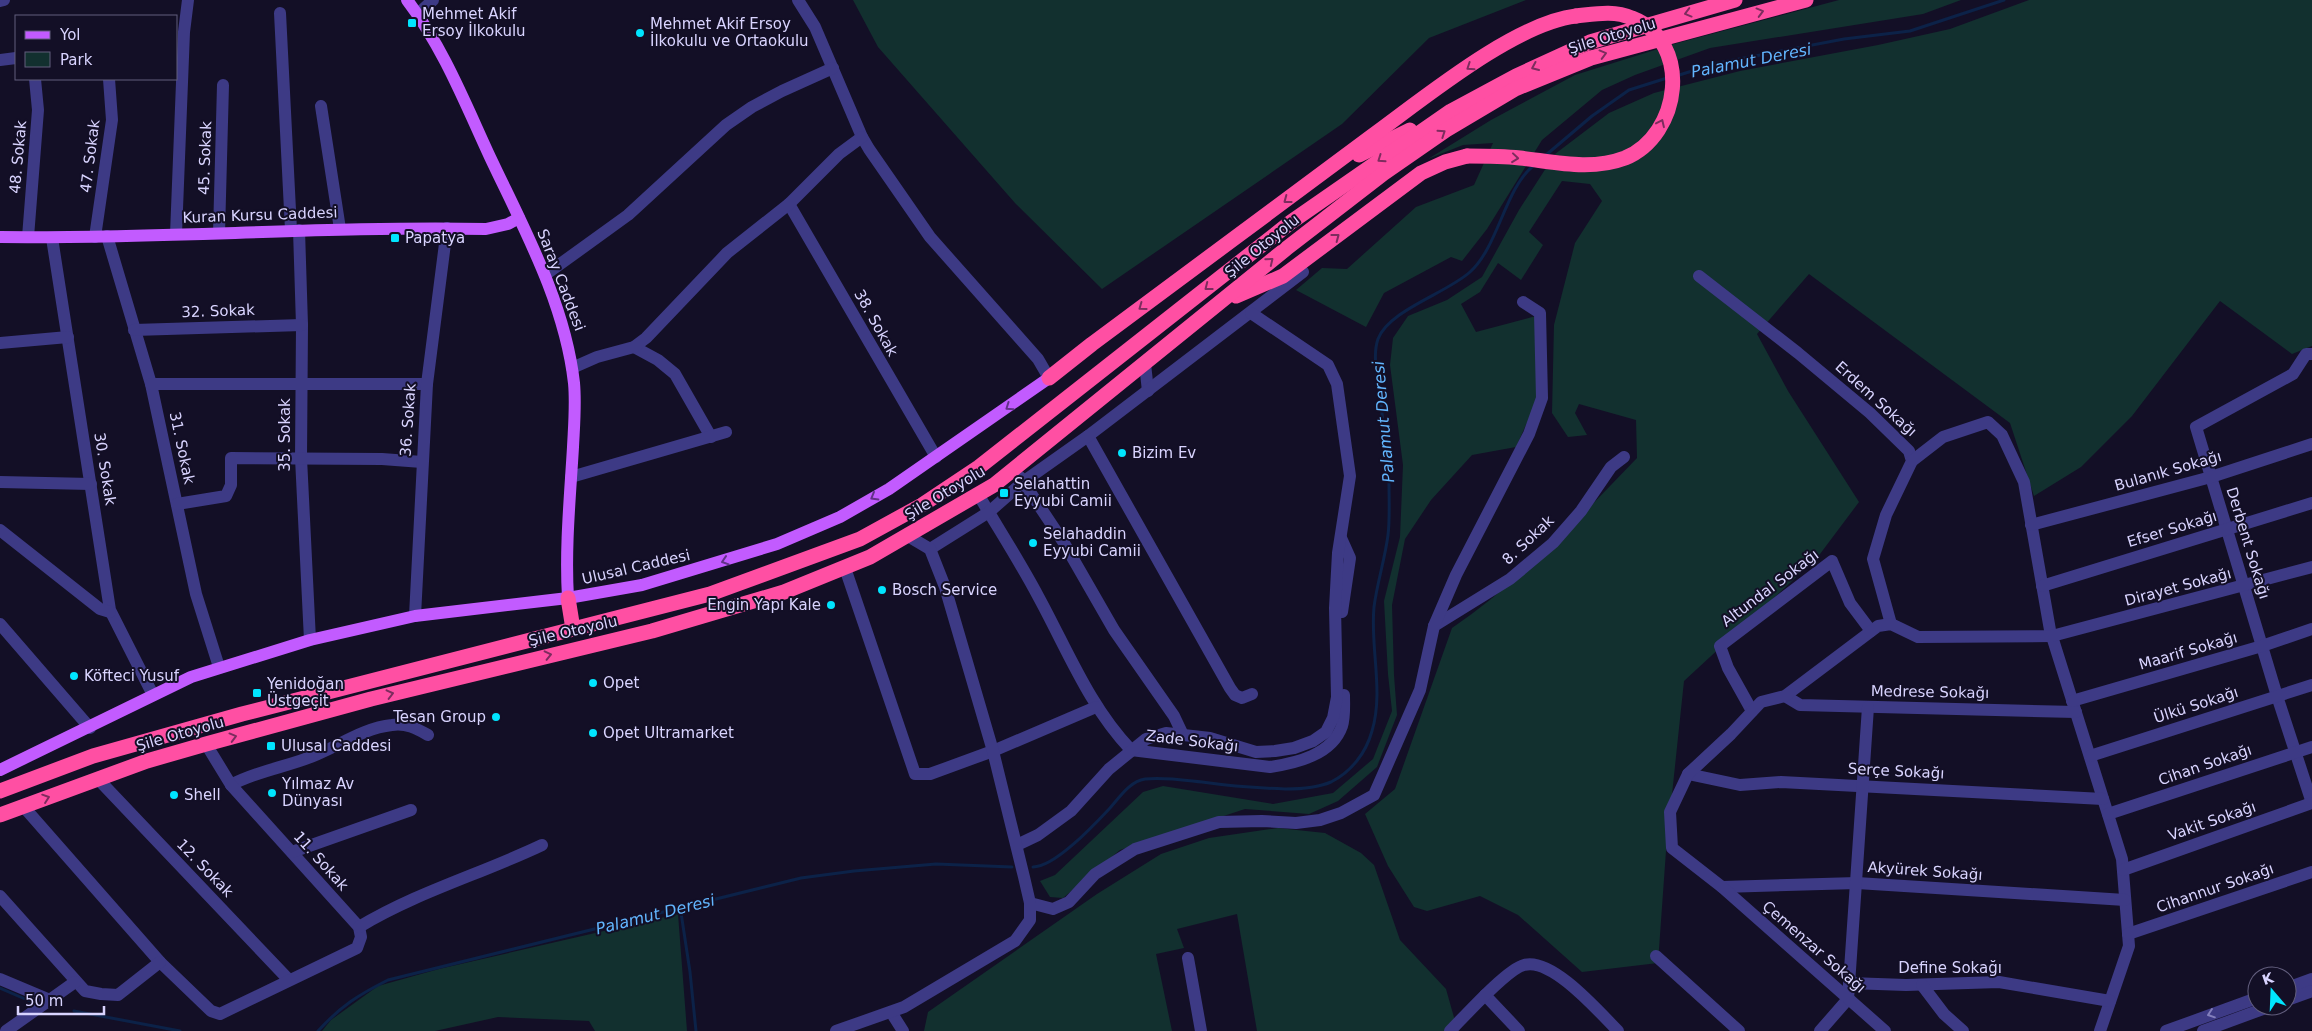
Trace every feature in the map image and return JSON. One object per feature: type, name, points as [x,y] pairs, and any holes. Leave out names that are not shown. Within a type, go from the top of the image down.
[{"type":"highway","name":"Şile Otoyolu","points":[[0,790],[93,756],[242,714],[710,594],[860,539],[922,505],[980,467],[1291,222],[1451,111],[1516,76],[1590,42],[1735,0]]},
{"type":"highway","name":"Şile Otoyolu","points":[[0,815],[147,762],[206,744],[389,695],[652,631],[784,592],[845,568],[908,536],[994,485],[1287,248],[1384,173],[1446,130],[1515,90],[1591,58],[1806,0]]},
{"type":"highway","points":[[1049,378],[1430,94],[1488,54],[1521,35],[1561,18],[1602,13],[1623,15],[1638,21],[1651,30],[1665,46],[1672,65],[1673,88],[1662,121],[1652,139],[1627,157],[1599,165],[1561,164],[1493,156],[1467,156],[1445,162],[1421,173],[1283,276],[1219,303]]},
{"type":"highway","points":[[1326,170],[1451,111]]},
{"type":"highway","points":[[568,598],[573,629]]},
{"type":"highway","points":[[0,784],[93,756]]},
{"type":"main road","name":"Saray Caddesi","points":[[407,0],[431,33],[519,218],[545,275],[567,343],[572,368],[574,416],[566,570],[568,598]]},
{"type":"main road","name":"Kuran Kursu Caddesi","points":[[0,237],[101,237],[340,229],[486,229],[508,224],[519,218]]},
{"type":"main road","name":"Ulusal Caddesi","points":[[0,770],[90,728],[191,677],[310,640],[415,616],[568,598],[642,585],[777,544],[840,517],[889,489],[1049,378]]},
{"type":"street","points":[[0,1],[4,0]]},
{"type":"street","points":[[176,234],[180,33],[188,0]]},
{"type":"street","points":[[418,14],[433,0]]},
{"type":"street","points":[[798,0],[815,27],[862,137],[930,236],[1038,359],[1049,378]]},
{"type":"street","name":"35. Sokak","points":[[280,13],[302,325],[301,458],[310,640]]},
{"type":"street","points":[[0,60],[15,58]]},
{"type":"street","points":[[545,275],[628,215],[726,125],[782,90],[833,68]]},
{"type":"street","name":"48. Sokak","points":[[28,237],[38,110],[35,80]]},
{"type":"street","name":"47. Sokak","points":[[101,237],[112,120],[109,80]]},
{"type":"street","name":"45. Sokak","points":[[219,233],[223,85]]},
{"type":"street","points":[[321,106],[340,229]]},
{"type":"street","points":[[572,368],[597,357],[634,347],[646,338],[727,253],[789,204],[839,154],[862,137]]},
{"type":"street","name":"38. Sokak","points":[[789,204],[936,457]]},
{"type":"street","name":"36. Sokak","points":[[415,616],[427,384],[447,228]]},
{"type":"street","name":"31. Sokak","points":[[101,237],[151,384],[196,594],[219,667]]},
{"type":"street","name":"30. Sokak","points":[[52,238],[110,612],[153,695]]},
{"type":"street","points":[[930,549],[989,512],[1023,482],[1148,391],[1303,272]]},
{"type":"street","name":"Erdem Sokağı","points":[[1699,276],[1798,353],[1870,413],[1909,451],[1912,461],[1886,515],[1873,559],[1891,624]]},
{"type":"street","points":[[1030,903],[1053,909],[1069,902],[1095,874],[1135,849],[1181,833],[1219,822],[1262,821],[1296,823],[1320,820],[1341,813],[1374,795],[1420,690],[1434,626],[1456,575],[1529,434],[1542,398],[1540,313],[1523,302]]},
{"type":"street","points":[[1016,845],[1038,835],[1072,811],[1109,769],[1130,750],[1146,739],[1166,733],[1183,734],[1210,738],[1256,752],[1294,748],[1313,741],[1326,732],[1333,718],[1337,697],[1335,608],[1338,553],[1350,476],[1337,384],[1328,365],[1251,313]]},
{"type":"street","name":"32. Sokak","points":[[134,330],[302,325]]},
{"type":"street","points":[[0,343],[68,337]]},
{"type":"street","points":[[634,347],[658,360],[675,374],[711,437]]},
{"type":"street","name":"Derbent Sokağı","points":[[2312,354],[2306,354],[2293,374],[2196,427],[2277,696],[2312,803]]},
{"type":"street","points":[[1145,364],[1148,391]]},
{"type":"street","points":[[151,384],[301,382],[427,384]]},
{"type":"street","points":[[1912,461],[1943,437],[1988,422],[2002,434],[2024,482],[2052,636],[2122,858],[2129,946],[2100,1031]]},
{"type":"street","points":[[571,477],[726,432]]},
{"type":"street","points":[[1088,436],[1230,688],[1235,695],[1242,698],[1252,694]]},
{"type":"street","name":"Bulanık Sokağı","points":[[2031,525],[2211,477],[2312,444]]},
{"type":"street","name":"8. Sokak","points":[[1434,626],[1510,579],[1553,543],[1581,511],[1611,468],[1624,457]]},
{"type":"street","points":[[177,504],[226,496],[231,485],[231,458],[382,459],[422,462]]},
{"type":"street","points":[[1014,468],[1064,543],[1114,630],[1174,716],[1183,734]]},
{"type":"street","points":[[0,482],[91,484]]},
{"type":"street","name":"Zade Sokağı","points":[[978,494],[1037,594],[1096,707],[1114,733],[1130,750],[1270,767],[1310,757],[1334,740],[1342,726],[1344,705],[1342,613],[1350,558],[1341,538]]},
{"type":"street","name":"Efser Sokağı","points":[[2042,586],[2312,503]]},
{"type":"street","points":[[0,530],[100,609],[110,612]]},
{"type":"street","points":[[836,1031],[904,1007],[1015,941],[1030,920],[1030,903],[993,751],[946,587],[930,549],[908,536]]},
{"type":"street","name":"Altundal Sokağı","points":[[1752,711],[1728,668],[1720,646],[1832,561],[1850,603],[1872,631]]},
{"type":"street","name":"Dirayet Sokağı","points":[[2052,636],[2244,587],[2312,567]]},
{"type":"street","points":[[845,568],[915,774],[930,774],[993,751],[1096,707]]},
{"type":"street","points":[[0,624],[90,728]]},
{"type":"street","points":[[1722,887],[1672,848],[1670,812],[1688,774],[1761,702],[1786,696],[1878,626],[1891,624],[1918,637],[2052,636]]},
{"type":"street","name":"Maarif Sokağı","points":[[2074,706],[2312,629]]},
{"type":"street","name":"Ülkü Sokağı","points":[[2090,756],[2312,686]]},
{"type":"street","name":"Medrese Sokağı","points":[[1786,696],[1800,705],[2074,706]]},
{"type":"street","points":[[1820,1031],[1848,999],[1868,706]]},
{"type":"street","points":[[231,784],[244,777],[316,755],[359,733],[392,725],[408,725],[428,735]]},
{"type":"street","name":"11. Sokak","points":[[206,744],[231,784],[359,927]]},
{"type":"street","name":"Cihan Sokağı","points":[[2108,814],[2312,746]]},
{"type":"street","name":"Serçe Sokağı","points":[[1688,774],[1740,785],[1781,782],[2103,799]]},
{"type":"street","name":"12. Sokak","points":[[98,779],[289,980]]},
{"type":"street","name":"Vakit Sokağı","points":[[2123,870],[2312,803]]},
{"type":"street","points":[[23,806],[160,962],[211,1011],[220,1014],[357,948],[362,937],[359,927],[387,910],[421,894],[510,860],[542,845]]},
{"type":"street","points":[[292,852],[411,810]]},
{"type":"street","name":"Cihannur Sokağı","points":[[2128,934],[2312,872]]},
{"type":"street","name":"Akyürek Sokağı","points":[[1722,887],[1857,883],[2125,900]]},
{"type":"street","name":"Çemenzar Sokağı","points":[[1722,887],[1885,1031]]},
{"type":"street","points":[[0,896],[85,991],[118,995],[160,962]]},
{"type":"street","points":[[1656,956],[1739,1031]]},
{"type":"street","points":[[1188,958],[1202,1031]]},
{"type":"street","points":[[1450,1031],[1485,995],[1522,965],[1536,964],[1550,970],[1573,988],[1618,1031]]},
{"type":"street","points":[[0,979],[50,1000]]},
{"type":"street","points":[[2297,984],[2312,979]]},
{"type":"street","points":[[6,1031],[75,982]]},
{"type":"street","name":"Define Sokağı","points":[[1849,983],[1922,985],[2000,982],[2110,1001]]},
{"type":"street","points":[[1922,985],[1944,1014],[1963,1031]]},
{"type":"street","points":[[2297,996],[2312,991]]},
{"type":"street","points":[[1485,995],[1519,1031]]},
{"type":"street","points":[[2166,1031],[2247,1002]]},
{"type":"street","points":[[891,1012],[903,1031]]},
{"type":"street","points":[[2203,1031],[2247,1015]]},
{"type":"green space","points":[[853,0],[1526,0],[1429,38],[1342,124],[1102,289],[1015,203],[878,47]]},
{"type":"green space","points":[[1839,0],[1961,0],[1923,14],[1710,48],[1635,75],[1602,90],[1542,140],[1487,229],[1462,261],[1451,257],[1384,293],[1366,327],[1296,290],[1322,268],[1347,269],[1416,207],[1474,185],[1493,143],[1463,145],[1428,159],[1491,120],[1575,75],[1674,44]]},
{"type":"green space","points":[[2029,0],[2312,0],[2312,346],[2292,354],[2220,301],[2132,416],[2081,467],[2034,496],[2010,423],[1809,274],[1757,334],[1788,391],[1859,502],[1817,558],[1684,681],[1666,851],[1658,963],[1582,972],[1518,915],[1480,896],[1427,911],[1414,907],[1388,866],[1365,814],[1395,789],[1452,628],[1502,590],[1549,548],[1637,458],[1636,420],[1579,404],[1575,413],[1587,435],[1568,437],[1552,413],[1554,325],[1575,243],[1602,201],[1590,184],[1562,181],[1529,232],[1543,245],[1521,280],[1498,263],[1480,292],[1461,304],[1476,332],[1536,316],[1539,396],[1516,447],[1472,455],[1431,500],[1405,539],[1392,605],[1397,715],[1377,767],[1338,801],[1309,814],[1245,809],[1120,850],[1063,898],[1050,897],[1040,881],[1055,875],[1143,792],[1163,786],[1273,804],[1333,793],[1373,759],[1392,711],[1384,601],[1400,537],[1403,465],[1390,365],[1393,338],[1408,316],[1447,300],[1482,277],[1519,210],[1555,154],[1609,113],[1654,93],[1740,71],[1878,45],[1950,29]]},
{"type":"green space","points":[[1278,828],[1325,833],[1361,853],[1374,865],[1400,940],[1446,989],[1457,1028],[1453,1031],[1257,1031],[1237,914],[1177,929],[1184,948],[1156,954],[1172,1031],[924,1031],[928,1012],[1097,894],[1161,854],[1209,838]]},
{"type":"green space","points":[[678,914],[687,1031],[595,1031],[589,1021],[498,1017],[435,1031],[322,1031],[331,1020],[378,986],[439,969]]},
{"type":"waterway","name":"Palamut Deresi","points":[[1676,76],[1718,63],[1844,39],[1910,31],[2004,0]]},
{"type":"waterway","name":"Palamut Deresi","points":[[1546,155],[1592,116],[1629,90],[1667,78]]},
{"type":"waterway","name":"Palamut Deresi","points":[[1033,867],[1042,865],[1063,853],[1110,808],[1125,790],[1140,780],[1152,778],[1188,780],[1233,786],[1285,789],[1308,788],[1320,786],[1338,778],[1362,754],[1372,731],[1377,701],[1374,607],[1387,544],[1389,523],[1388,461],[1375,360],[1378,339],[1384,329],[1394,319],[1460,280],[1480,261],[1495,234],[1515,189],[1523,176],[1533,166]]},
{"type":"waterway","name":"Palamut Deresi","points":[[318,1031],[350,1002],[388,980],[801,878],[936,864],[1012,867]]},
{"type":"waterway","points":[[680,906],[690,972],[696,1031]]},
{"type":"waterway","points":[[0,988],[32,1002]]},
{"type":"waterway","points":[[74,1011],[180,1031]]},
{"type":"place","name":"Mehmet Akif Ersoy İlkokulu","points":[[412,23]]},
{"type":"place","name":"Mehmet Akif Ersoy İlkokulu ve Ortaokulu","points":[[640,33]]},
{"type":"place","name":"Papatya","points":[[395,238]]},
{"type":"place","name":"Bizim Ev","points":[[1122,453]]},
{"type":"place","name":"Selahattin Eyyubi Camii","points":[[1004,493]]},
{"type":"place","name":"Selahaddin Eyyubi Camii","points":[[1033,543]]},
{"type":"place","name":"Bosch Service","points":[[882,590]]},
{"type":"place","name":"Engin Yapı Kale","points":[[831,605]]},
{"type":"place","name":"Köfteci Yusuf","points":[[74,676]]},
{"type":"place","name":"Opet","points":[[593,683]]},
{"type":"place","name":"Yenidoğan Üstgeçit","points":[[257,693]]},
{"type":"place","name":"Tesan Group","points":[[496,717]]},
{"type":"place","name":"Opet Ultramarket","points":[[593,733]]},
{"type":"place","name":"Ulusal Caddesi","points":[[271,746]]},
{"type":"place","name":"Yılmaz Av Dünyası","points":[[272,793]]},
{"type":"place","name":"Shell","points":[[174,795]]}]
